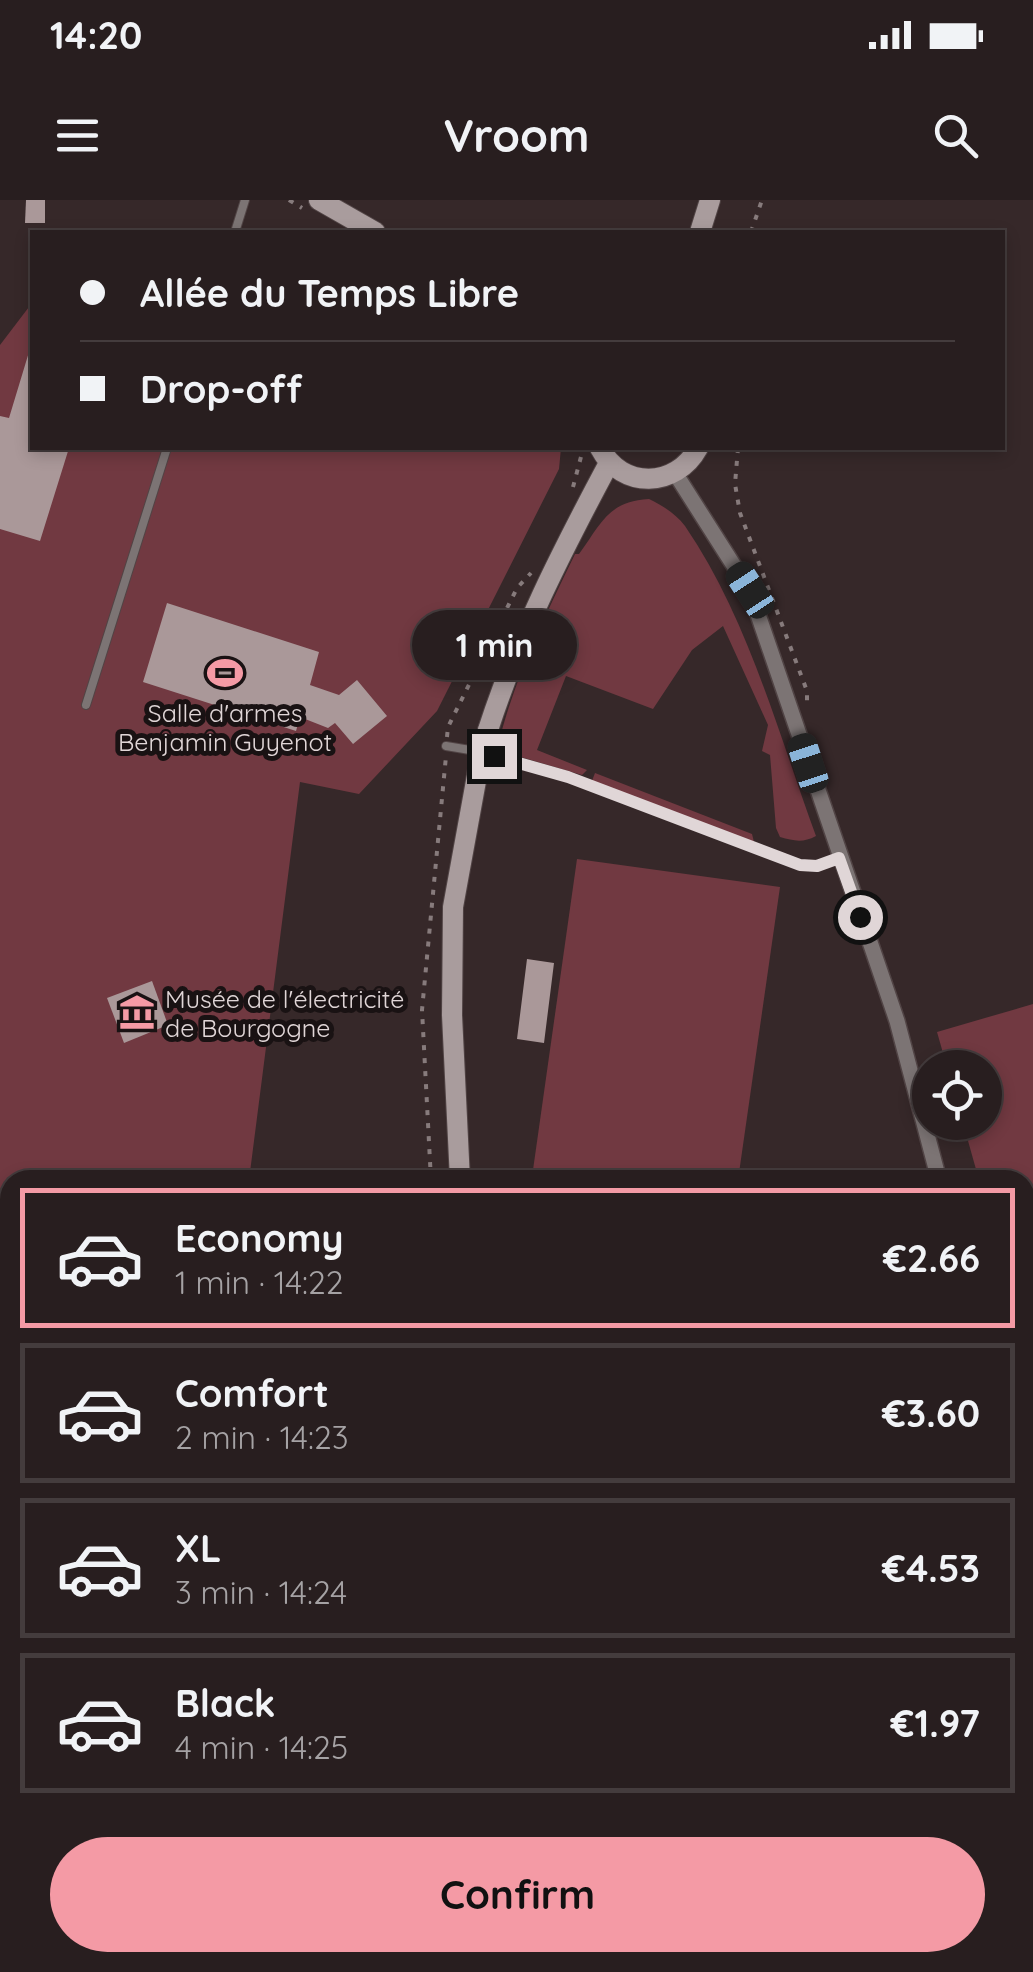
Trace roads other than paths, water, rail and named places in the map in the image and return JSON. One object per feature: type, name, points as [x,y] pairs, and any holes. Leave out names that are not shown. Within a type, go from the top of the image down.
[{"type":"street","points":[[319,200],[372,230]]},
{"type":"street","points":[[701,230],[710,200]]},
{"type":"street","points":[[460,1170],[452,1015],[453,906],[486,763],[488,730],[507,672],[605,455],[623,474],[640,480],[658,480],[688,464],[697,450]]},
{"type":"street","points":[[675,473],[750,590],[897,1021],[936,1170]]},
{"type":"lane","points":[[236,230],[245,200]]},
{"type":"lane","points":[[86,705],[166,450]]},
{"type":"lane","points":[[446,746],[470,750]]},
{"type":"lane","points":[[486,763],[568,777],[800,865],[817,866],[839,858]]},
{"type":"place","name":"Salle d'armes Benjamin Guyenot","points":[[225,673]]},
{"type":"place","name":"Musée de l'électricité de Bourgogne","points":[[137,1012]]}]
